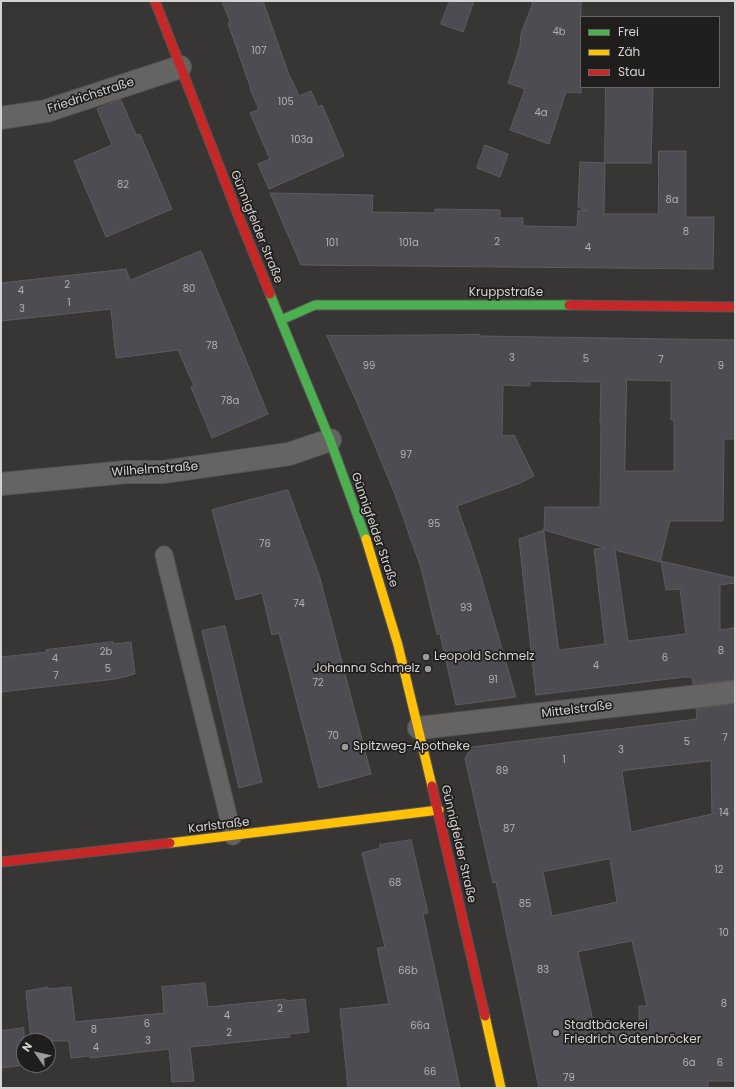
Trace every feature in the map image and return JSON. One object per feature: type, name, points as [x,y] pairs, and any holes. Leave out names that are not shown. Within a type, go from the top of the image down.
[{"type":"street","name":"Günnigfelder Straße","points":[[155,1],[180,67],[330,440],[371,553],[420,728],[501,1088]]},
{"type":"street","name":"Friedrichstraße","points":[[1,118],[46,111],[180,67]]},
{"type":"street","name":"Kruppstraße","points":[[281,320],[315,306],[542,305],[735,307]]},
{"type":"street","name":"Wilhelmstraße","points":[[1,484],[126,472],[163,472],[290,454],[330,440]]},
{"type":"street","name":"Mittelstraße","points":[[420,728],[735,692]]},
{"type":"street","name":"Karlstraße","points":[[1,862],[233,836],[439,810]]},
{"type":"lane","points":[[164,555],[233,836]]},
{"type":"building","points":[[222,1],[263,1],[290,78],[299,96],[311,91],[318,107],[322,105],[344,156],[269,189],[258,164],[270,159],[250,113],[259,109],[250,89],[228,23],[230,22]]},
{"type":"building","points":[[450,1],[474,1],[463,32],[441,24]]},
{"type":"building","points":[[534,1],[581,1],[581,93],[566,92],[549,144],[510,130],[525,89],[508,83],[520,46],[521,34]]},
{"type":"building","points":[[606,88],[653,88],[651,163],[605,163]]},
{"type":"building","points":[[121,100],[136,135],[140,134],[172,209],[106,237],[74,161],[112,145],[97,109]]},
{"type":"building","points":[[485,145],[508,154],[500,177],[477,168]]},
{"type":"building","points":[[659,151],[686,151],[686,217],[714,217],[713,269],[301,265],[270,193],[373,195],[372,212],[435,213],[435,209],[500,210],[500,218],[523,218],[523,226],[577,227],[578,210],[588,211],[578,207],[580,162],[605,163],[604,214],[658,214]]},
{"type":"building","points":[[201,251],[268,414],[212,438],[191,387],[194,386],[178,350],[116,358],[111,309],[1,321],[1,283],[126,269],[130,280]]},
{"type":"building","points":[[480,335],[735,340],[735,439],[724,439],[723,521],[670,521],[660,562],[615,550],[628,641],[686,634],[680,589],[666,590],[661,561],[735,578],[735,583],[720,585],[720,630],[735,628],[735,680],[693,684],[692,677],[685,677],[536,695],[519,539],[544,530],[545,507],[600,507],[601,382],[530,381],[530,386],[503,385],[502,436],[514,435],[534,476],[518,484],[457,506],[478,566],[516,697],[456,705],[440,634],[437,634],[421,568],[396,497],[359,407],[327,336]],"holes":[[[627,380],[671,381],[671,420],[674,420],[674,471],[625,471]],[[544,530],[606,548],[594,549],[605,644],[559,650]]]},
{"type":"building","points":[[288,490],[320,578],[371,774],[319,788],[279,633],[272,635],[262,593],[236,600],[212,510]]},
{"type":"building","points":[[225,626],[262,782],[239,788],[202,631]]},
{"type":"building","points":[[113,642],[113,644],[131,642],[135,674],[116,679],[1,692],[1,657]]},
{"type":"building","points":[[735,705],[735,1081],[708,1081],[708,1088],[539,1088],[496,882],[493,883],[465,758],[472,747],[697,719],[696,709]],"holes":[[[711,761],[712,814],[631,832],[622,771]],[[610,859],[617,902],[552,916],[543,872]],[[632,941],[647,1006],[639,1006],[639,1020],[595,1030],[578,952]]]},
{"type":"building","points":[[411,840],[428,913],[423,914],[460,1088],[348,1088],[340,1009],[389,1004],[377,948],[385,947],[362,853],[380,848],[380,845]]},
{"type":"building","points":[[205,983],[208,1007],[285,999],[286,1001],[305,999],[309,1032],[289,1034],[290,1037],[190,1047],[194,1081],[172,1082],[169,1049],[90,1058],[90,1056],[71,1058],[69,1041],[56,1041],[56,1033],[30,1033],[26,991],[48,987],[48,989],[71,987],[75,1022],[164,1013],[162,987]]},
{"type":"building","points":[[24,1028],[24,1033],[16,1033],[16,1066],[1,1068],[1,1031]]},
{"type":"traffic: fast","points":[[270,294],[330,440],[366,539]]},
{"type":"traffic: fast","points":[[281,320],[315,305],[569,305]]},
{"type":"traffic: slow","points":[[366,539],[398,645],[432,786]]},
{"type":"traffic: slow","points":[[170,843],[439,810]]},
{"type":"traffic: slow","points":[[485,1016],[501,1088]]},
{"type":"traffic: jam","points":[[155,1],[270,294]]},
{"type":"traffic: jam","points":[[569,305],[735,307]]},
{"type":"traffic: jam","points":[[432,786],[485,1016]]},
{"type":"traffic: jam","points":[[1,862],[170,843]]},
{"type":"place","name":"Leopold Schmelz","points":[[426,657]]},
{"type":"place","name":"Johanna Schmelz","points":[[428,669]]},
{"type":"place","name":"Spitzweg-Apotheke","points":[[345,747]]},
{"type":"place","name":"Stadtbäckerei Friedrich Gatenbröcker","points":[[556,1033]]}]
